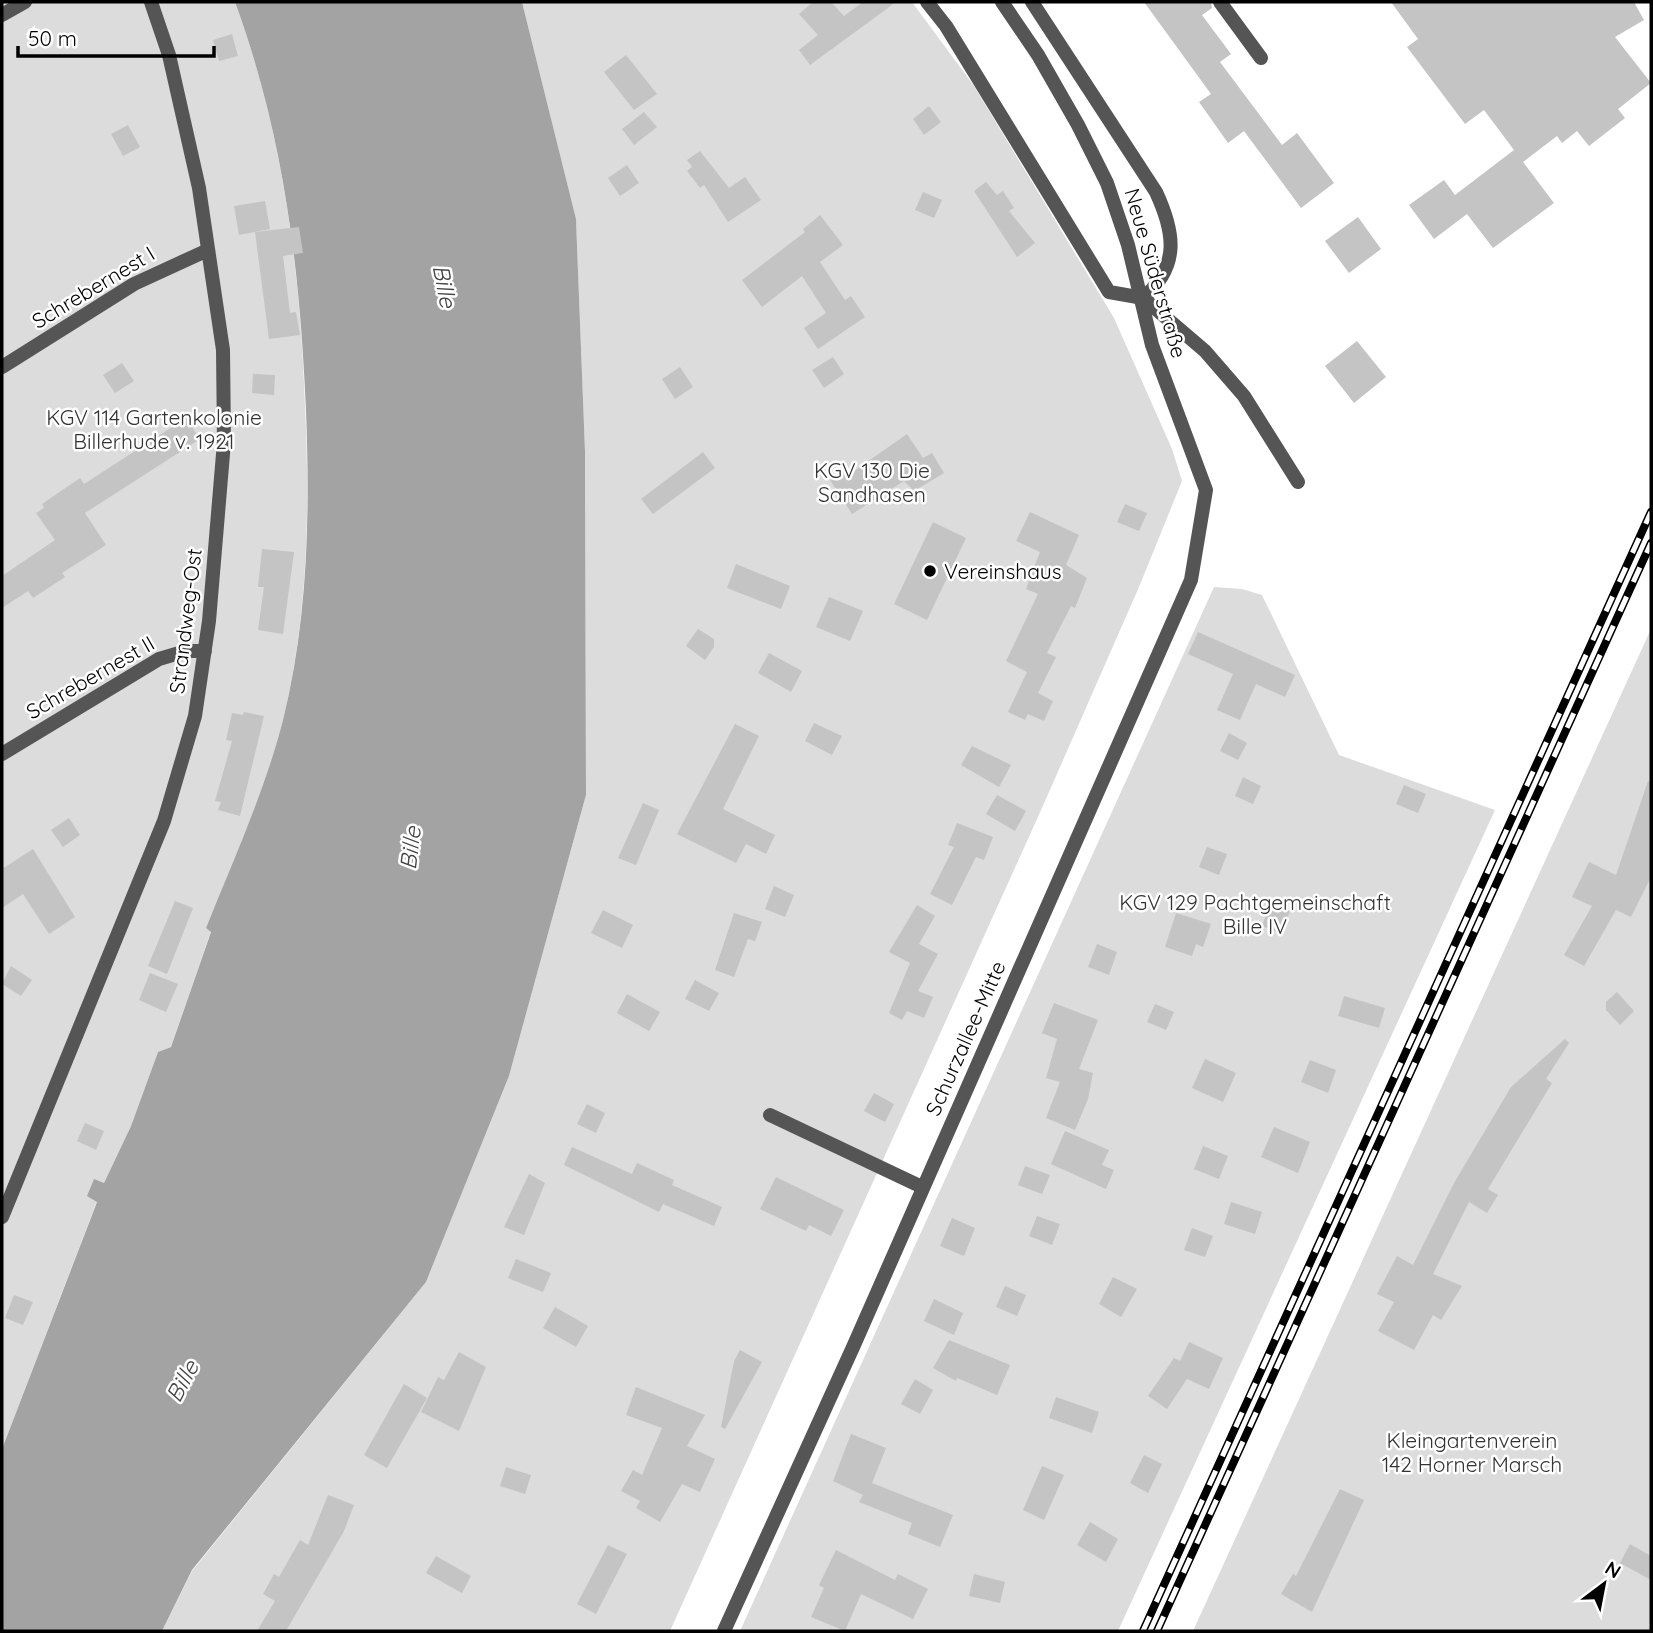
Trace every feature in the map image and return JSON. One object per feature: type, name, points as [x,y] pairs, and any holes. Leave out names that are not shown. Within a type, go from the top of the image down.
[{"type":"street","points":[[2,15],[25,2]]},
{"type":"street","name":"Strandweg-Ost","points":[[2,1217],[164,821],[195,716],[205,650],[226,404],[223,351],[199,188],[172,67],[151,2]]},
{"type":"street","points":[[927,2],[946,26],[1110,292],[1143,298],[1224,370],[1244,396],[1298,482]]},
{"type":"street","name":"Neue Süderstraße","points":[[1002,2],[1038,55],[1107,183],[1143,298],[1152,345],[1195,454]]},
{"type":"street","points":[[1031,2],[1073,62],[1156,192],[1167,215],[1171,233],[1167,270],[1159,285],[1143,298]]},
{"type":"street","points":[[1220,2],[1261,58]]},
{"type":"street","name":"Schrebernest I","points":[[2,367],[134,284],[208,250]]},
{"type":"street","name":"Schurzallee-Mitte","points":[[724,1631],[1191,580],[1206,490],[1195,454]]},
{"type":"street","name":"Schrebernest II","points":[[2,754],[159,659],[186,651],[205,650]]},
{"type":"street","points":[[770,1115],[922,1187]]},
{"type":"green space","name":"KGV 114 Gartenkolonie Billerhude v. 1921","points":[[2,2],[235,2],[252,51],[277,151],[293,251],[303,353],[307,524],[298,642],[283,720],[268,773],[206,928],[211,931],[171,1047],[158,1052],[131,1126],[104,1183],[94,1180],[88,1195],[97,1201],[2,1449]]},
{"type":"green space","name":"KGV 130 Die Sandhasen","points":[[522,2],[912,2],[974,86],[1114,318],[1172,449],[1182,481],[1139,587],[1042,808],[670,1631],[162,1631],[192,1571],[426,1282],[509,1076],[586,795],[585,451],[576,220]]},
{"type":"green space","name":"KGV 129 Pachtgemeinschaft Bille IV","points":[[1214,587],[1242,589],[1262,595],[1339,755],[1495,810],[1118,1631],[740,1631]]},
{"type":"green space","name":"Kleingartenverein 142 Horner Marsch","points":[[1651,629],[1651,1631],[1193,1631]]},
{"type":"water","name":"Bille","points":[[235,2],[522,2],[576,219],[585,451],[586,795],[509,1076],[426,1282],[192,1570],[162,1631],[2,1631],[2,1449],[97,1202],[87,1196],[94,1179],[104,1183],[131,1126],[158,1052],[171,1047],[211,932],[206,928],[248,826],[276,747],[298,644],[308,489],[303,358],[294,255],[287,204],[266,102]]},
{"type":"building","points":[[813,2],[831,2],[844,16],[863,2],[896,2],[810,65],[799,50],[818,35],[799,14]]},
{"type":"building","points":[[1144,2],[1211,2],[1212,8],[1202,15],[1231,54],[1220,62],[1282,145],[1297,133],[1334,183],[1301,208],[1244,131],[1228,143],[1199,102],[1211,94]]},
{"type":"building","points":[[1391,2],[1634,2],[1644,20],[1615,37],[1651,83],[1618,109],[1625,118],[1589,146],[1577,131],[1562,143],[1557,136],[1523,162],[1554,203],[1493,248],[1467,214],[1434,239],[1409,205],[1444,180],[1455,195],[1514,150],[1484,110],[1465,124],[1407,47],[1418,39]]},
{"type":"building","points":[[232,34],[238,56],[219,61],[213,40]]},
{"type":"building","points":[[626,55],[657,94],[634,110],[604,72]]},
{"type":"building","points":[[929,106],[941,122],[924,135],[913,119]]},
{"type":"building","points":[[644,112],[657,127],[634,145],[622,129]]},
{"type":"building","points":[[128,125],[140,147],[123,156],[111,134]]},
{"type":"building","points":[[700,151],[729,188],[745,177],[761,200],[728,222],[704,185],[700,188],[687,171],[692,167],[687,160]]},
{"type":"building","points":[[627,165],[639,183],[620,196],[608,178]]},
{"type":"building","points":[[986,182],[997,195],[1003,191],[1014,208],[1009,211],[1035,243],[1017,257],[974,191]]},
{"type":"building","points":[[923,192],[942,200],[934,218],[915,210]]},
{"type":"building","points":[[265,201],[270,229],[239,235],[234,206]]},
{"type":"building","points":[[820,215],[843,245],[820,262],[845,300],[851,296],[865,317],[818,349],[804,328],[826,313],[802,276],[762,307],[742,280],[805,232],[803,229]]},
{"type":"building","points":[[1358,217],[1381,249],[1349,273],[1325,241]]},
{"type":"building","points":[[299,227],[303,253],[283,256],[290,313],[296,312],[300,335],[269,339],[255,232]]},
{"type":"building","points":[[1357,341],[1386,377],[1354,403],[1325,366]]},
{"type":"building","points":[[833,357],[844,374],[824,388],[812,370]]},
{"type":"building","points":[[122,363],[134,381],[115,393],[103,375]]},
{"type":"building","points":[[680,367],[693,387],[675,399],[662,379]]},
{"type":"building","points":[[253,374],[275,375],[274,395],[252,393]]},
{"type":"building","points":[[186,418],[200,439],[85,513],[106,545],[62,573],[65,577],[33,598],[28,591],[2,608],[2,576],[55,540],[36,513],[44,508],[42,504],[80,478],[84,484]]},
{"type":"building","points":[[907,434],[923,458],[932,453],[944,473],[914,491],[904,481],[852,514],[830,480],[846,469],[850,474]]},
{"type":"building","points":[[703,452],[715,468],[653,514],[641,499]]},
{"type":"building","points":[[1125,504],[1147,513],[1139,531],[1117,522]]},
{"type":"building","points":[[1030,512],[1079,535],[1066,565],[1087,578],[1075,608],[1071,606],[1047,653],[1056,657],[1038,693],[1053,701],[1044,721],[1028,714],[1025,720],[1008,712],[1027,672],[1006,661],[1038,594],[1026,589],[1040,552],[1016,541]]},
{"type":"building","name":"Vereinshaus","points":[[933,522],[966,538],[927,620],[894,604]]},
{"type":"building","points":[[262,549],[294,552],[283,634],[258,630],[264,587],[258,587]]},
{"type":"building","points":[[736,564],[790,586],[781,609],[727,588]]},
{"type":"building","points":[[829,597],[863,611],[850,641],[816,627]]},
{"type":"building","points":[[698,629],[714,639],[714,647],[705,660],[686,646]]},
{"type":"building","points":[[1198,632],[1295,675],[1285,697],[1256,684],[1240,720],[1217,710],[1233,674],[1188,654]]},
{"type":"building","points":[[769,653],[802,671],[791,692],[758,673]]},
{"type":"building","points":[[244,712],[264,716],[240,816],[218,810],[221,802],[215,801],[232,741],[226,740],[232,713],[243,715]]},
{"type":"building","points":[[814,723],[842,736],[832,755],[805,741]]},
{"type":"building","points":[[735,724],[759,736],[723,809],[775,835],[766,854],[746,844],[736,863],[677,834]]},
{"type":"building","points":[[1229,733],[1247,743],[1238,760],[1220,751]]},
{"type":"building","points":[[972,746],[1011,765],[999,787],[961,765]]},
{"type":"building","points":[[1243,777],[1261,786],[1253,804],[1235,796]]},
{"type":"building","points":[[1648,781],[1651,782],[1651,877],[1631,917],[1616,910],[1584,966],[1564,955],[1592,906],[1572,897],[1589,862],[1616,875]]},
{"type":"building","points":[[1404,785],[1426,794],[1418,813],[1396,804]]},
{"type":"building","points":[[997,795],[1026,811],[1015,831],[986,814]]},
{"type":"building","points":[[643,803],[659,810],[636,865],[618,858]]},
{"type":"building","points":[[69,818],[80,835],[63,847],[51,830]]},
{"type":"building","points":[[957,823],[993,837],[984,860],[976,857],[952,905],[930,894],[954,847],[948,845]]},
{"type":"building","points":[[1207,847],[1227,854],[1219,875],[1199,867]]},
{"type":"building","points":[[33,849],[75,917],[49,934],[23,894],[2,908],[2,869]]},
{"type":"building","points":[[774,886],[794,895],[785,917],[765,909]]},
{"type":"building","points":[[175,901],[193,908],[167,974],[148,966]]},
{"type":"building","points":[[1270,904],[1290,911],[1282,934],[1262,926]]},
{"type":"building","points":[[917,905],[935,916],[919,944],[938,954],[918,991],[933,997],[924,1018],[907,1011],[902,1020],[889,1013],[910,963],[889,952]]},
{"type":"building","points":[[603,910],[633,925],[622,948],[591,933]]},
{"type":"building","points":[[734,913],[762,922],[755,941],[748,939],[734,977],[715,970]]},
{"type":"building","points":[[1176,913],[1211,924],[1203,947],[1196,944],[1192,956],[1165,947]]},
{"type":"building","points":[[1097,944],[1117,952],[1109,975],[1088,967]]},
{"type":"building","points":[[11,966],[32,980],[21,996],[2,984]]},
{"type":"building","points":[[150,973],[178,984],[166,1012],[139,1000]]},
{"type":"building","points":[[695,980],[719,993],[709,1011],[685,999]]},
{"type":"building","points":[[1617,992],[1634,1011],[1620,1025],[1606,1010],[1606,1002]]},
{"type":"building","points":[[627,994],[660,1012],[649,1031],[617,1013]]},
{"type":"building","points":[[1344,996],[1385,1008],[1379,1028],[1338,1016]]},
{"type":"building","points":[[1054,1003],[1098,1020],[1079,1069],[1093,1073],[1088,1099],[1075,1130],[1046,1118],[1060,1082],[1046,1078],[1057,1039],[1042,1033]]},
{"type":"building","points":[[1155,1004],[1174,1012],[1166,1030],[1147,1022]]},
{"type":"building","points":[[1565,1039],[1569,1043],[1546,1079],[1552,1083],[1488,1189],[1498,1195],[1487,1213],[1469,1202],[1433,1274],[1462,1286],[1441,1320],[1433,1315],[1414,1350],[1378,1331],[1394,1302],[1377,1294],[1397,1256],[1413,1265],[1454,1183],[1511,1087]]},
{"type":"building","points":[[1205,1059],[1236,1073],[1223,1102],[1192,1088]]},
{"type":"building","points":[[1310,1060],[1336,1070],[1328,1093],[1301,1082]]},
{"type":"building","points":[[874,1093],[894,1104],[885,1122],[864,1111]]},
{"type":"building","points":[[587,1104],[605,1113],[596,1133],[577,1124]]},
{"type":"building","points":[[85,1123],[104,1131],[96,1150],[77,1141]]},
{"type":"building","points":[[1274,1127],[1310,1142],[1298,1173],[1261,1157]]},
{"type":"building","points":[[1065,1131],[1109,1150],[1102,1165],[1114,1170],[1106,1189],[1051,1164]]},
{"type":"building","points":[[1203,1146],[1228,1156],[1219,1179],[1194,1169]]},
{"type":"building","points":[[572,1147],[632,1174],[637,1163],[674,1180],[672,1185],[722,1207],[714,1226],[663,1204],[659,1212],[564,1165]]},
{"type":"building","points":[[1025,1166],[1050,1175],[1042,1194],[1018,1185]]},
{"type":"building","points":[[529,1174],[545,1183],[524,1235],[504,1227]]},
{"type":"building","points":[[776,1177],[844,1210],[831,1236],[809,1225],[806,1231],[760,1209]]},
{"type":"building","points":[[1231,1202],[1262,1212],[1255,1234],[1224,1224]]},
{"type":"building","points":[[1037,1216],[1060,1224],[1052,1245],[1029,1236]]},
{"type":"building","points":[[952,1218],[975,1228],[964,1256],[940,1246]]},
{"type":"building","points":[[1192,1228],[1213,1236],[1205,1257],[1184,1250]]},
{"type":"building","points":[[516,1259],[551,1273],[543,1292],[508,1278]]},
{"type":"building","points":[[1113,1277],[1137,1289],[1121,1317],[1099,1304]]},
{"type":"building","points":[[1005,1286],[1026,1295],[1017,1316],[996,1307]]},
{"type":"building","points":[[14,1295],[33,1302],[23,1325],[5,1318]]},
{"type":"building","points":[[934,1299],[963,1313],[954,1335],[924,1321]]},
{"type":"building","points":[[555,1307],[588,1326],[576,1347],[543,1328]]},
{"type":"building","points":[[949,1340],[1010,1365],[997,1395],[957,1378],[956,1381],[933,1368]]},
{"type":"building","points":[[1189,1342],[1223,1358],[1209,1389],[1187,1379],[1167,1409],[1148,1396],[1174,1358],[1180,1361]]},
{"type":"building","points":[[740,1350],[762,1362],[725,1429],[721,1427],[734,1361]]},
{"type":"building","points":[[459,1352],[486,1367],[459,1431],[421,1412],[438,1377],[444,1380]]},
{"type":"building","points":[[915,1379],[933,1390],[920,1414],[901,1404]]},
{"type":"building","points":[[404,1384],[427,1398],[387,1468],[364,1455]]},
{"type":"building","points":[[636,1387],[705,1415],[687,1446],[715,1459],[700,1492],[682,1484],[660,1522],[636,1508],[640,1501],[621,1491],[633,1470],[642,1475],[662,1428],[626,1415]]},
{"type":"building","points":[[1056,1397],[1099,1412],[1092,1433],[1049,1418]]},
{"type":"building","points":[[851,1434],[886,1448],[872,1483],[953,1515],[940,1547],[908,1534],[912,1523],[859,1502],[863,1495],[833,1481]]},
{"type":"building","points":[[1144,1455],[1162,1464],[1148,1493],[1130,1483]]},
{"type":"building","points":[[1042,1466],[1064,1475],[1044,1520],[1023,1510]]},
{"type":"building","points":[[506,1467],[531,1475],[525,1494],[500,1486]]},
{"type":"building","points":[[1340,1489],[1364,1500],[1312,1612],[1281,1594],[1293,1574],[1296,1576]]},
{"type":"building","points":[[328,1495],[354,1505],[344,1531],[286,1631],[257,1631],[275,1601],[263,1594],[274,1574],[279,1577],[300,1540],[308,1545]]},
{"type":"building","points":[[1090,1522],[1118,1539],[1106,1562],[1077,1545]]},
{"type":"building","points":[[1630,1544],[1651,1556],[1651,1580],[1620,1563]]},
{"type":"building","points":[[608,1545],[627,1554],[596,1614],[577,1604]]},
{"type":"building","points":[[836,1550],[895,1580],[898,1574],[928,1589],[913,1619],[861,1594],[845,1631],[811,1617],[824,1588],[819,1585]]},
{"type":"building","points":[[436,1556],[471,1576],[462,1593],[426,1573]]},
{"type":"building","points":[[974,1574],[1005,1582],[1000,1603],[969,1596]]},
{"type":"railway","points":[[1143,1631],[1651,512]]},
{"type":"railway","points":[[1157,1631],[1651,543]]},
{"type":"place","name":"Vereinshaus","points":[[930,571]]}]
